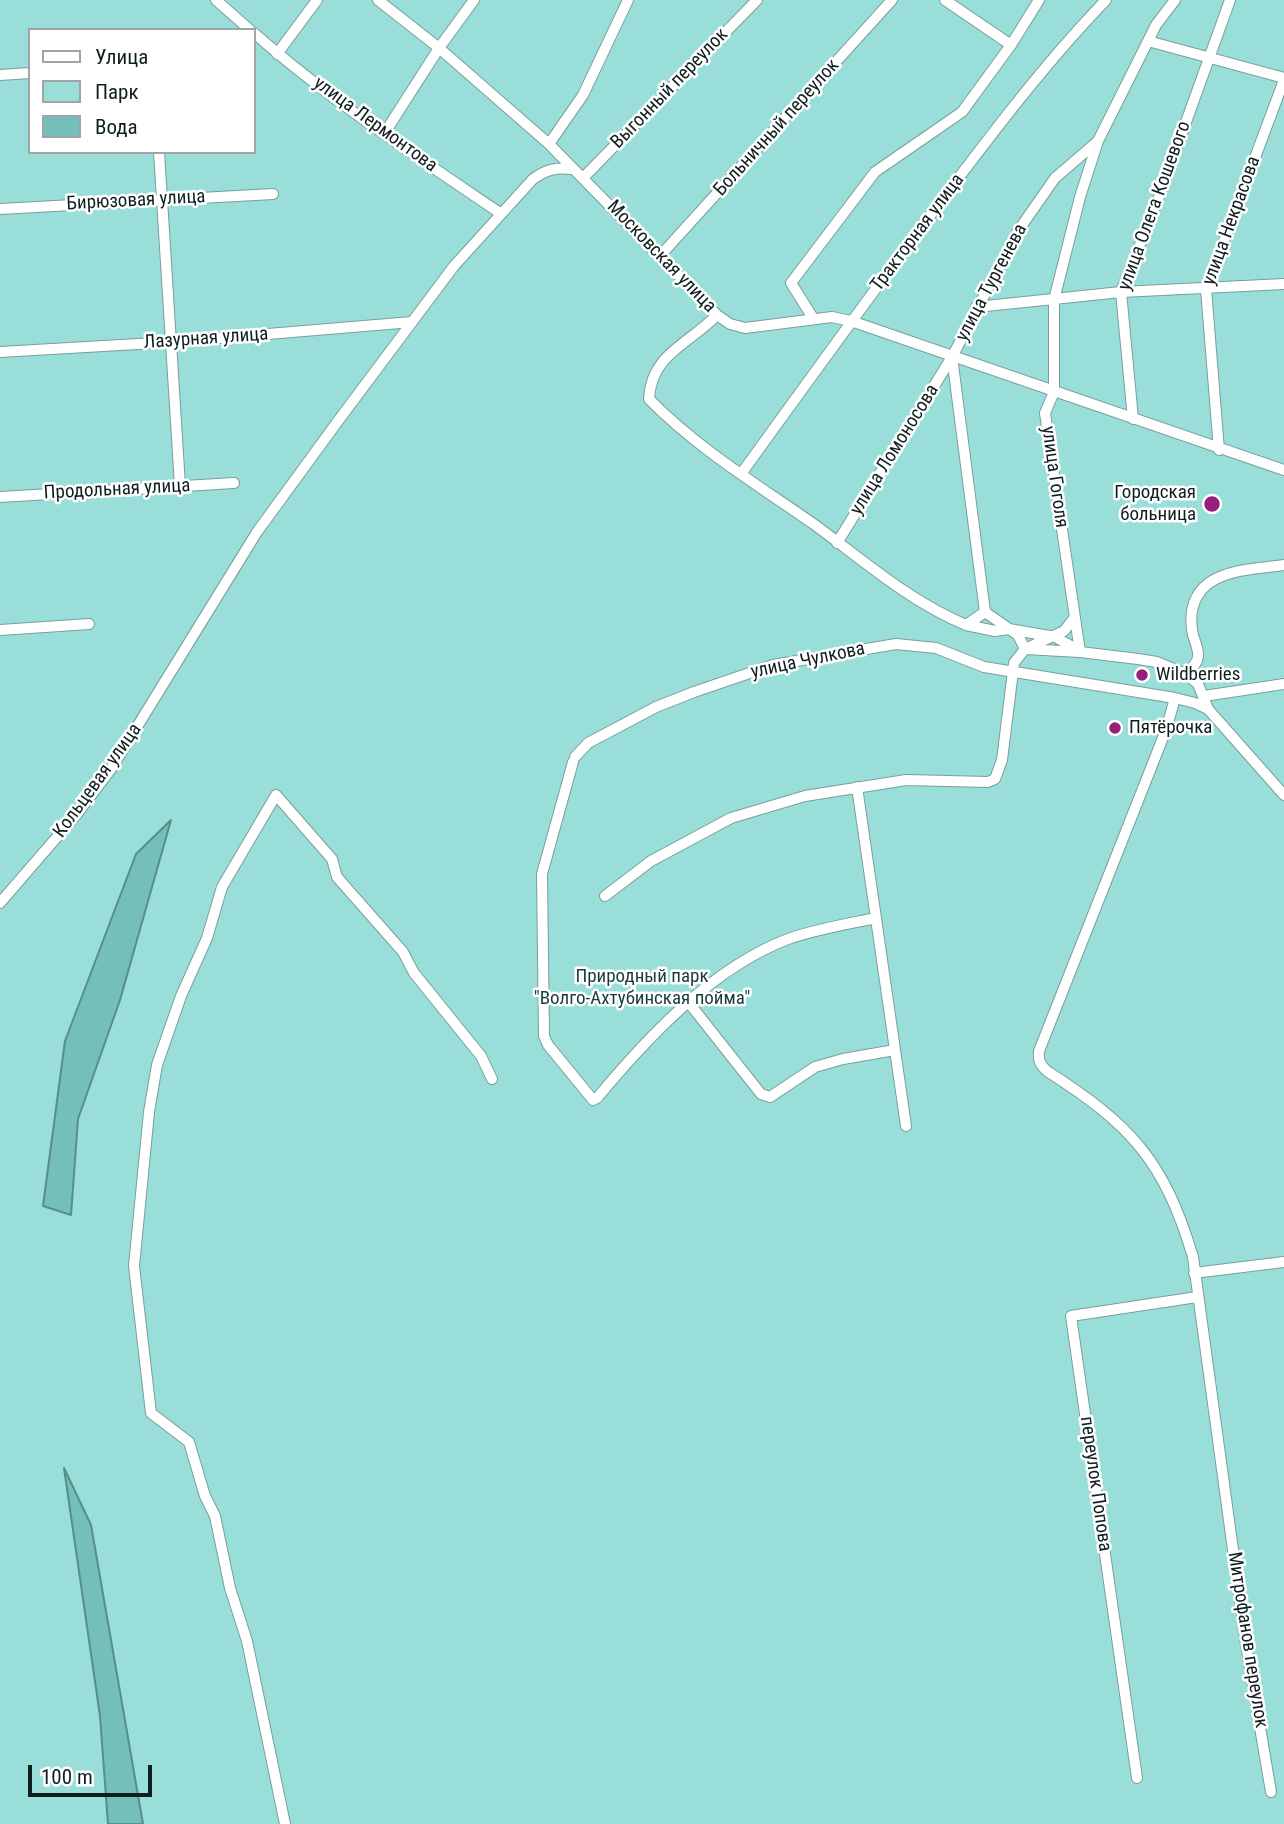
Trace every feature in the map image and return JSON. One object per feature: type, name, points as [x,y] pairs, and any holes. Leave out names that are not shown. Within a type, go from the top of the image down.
[{"type":"street","name":"улица Лермонтова","points":[[216,0],[249,28]]},
{"type":"street","points":[[277,54],[317,0]]},
{"type":"street","name":"Московская улица","points":[[378,0],[439,48],[549,144],[717,316],[730,324],[745,328],[832,317],[851,321],[1219,450],[1284,470]]},
{"type":"street","points":[[384,134],[439,48],[474,0]]},
{"type":"street","points":[[549,144],[583,95],[628,0]]},
{"type":"street","name":"Выгонный переулок","points":[[583,177],[757,0]]},
{"type":"street","name":"Больничный переулок","points":[[660,256],[892,0]]},
{"type":"street","points":[[945,0],[1012,45]]},
{"type":"street","points":[[813,318],[791,283],[875,172],[961,112],[1012,45],[1039,0]]},
{"type":"street","name":"Тракторная улица","points":[[741,474],[851,321],[985,144],[1082,25],[1106,0]]},
{"type":"street","name":"улица Тургенева","points":[[985,612],[952,357],[1018,231],[1055,178],[1098,141],[1156,25],[1175,0]]},
{"type":"street","name":"улица Олега Кошевого","points":[[1133,419],[1121,292],[1159,197],[1230,0]]},
{"type":"street","name":"улица Лермонтова","points":[[256,35],[277,54],[384,134],[500,213]]},
{"type":"street","points":[[1148,41],[1284,79]]},
{"type":"street","points":[[0,75],[28,73]]},
{"type":"street","name":"улица Некрасова","points":[[1219,450],[1206,289],[1284,79]]},
{"type":"street","name":"улица Гоголя","points":[[1080,652],[1045,413],[1054,392],[1054,300],[1080,197],[1098,141]]},
{"type":"street","points":[[159,154],[180,486]]},
{"type":"street","name":"Кольцевая улица","points":[[0,903],[76,816],[111,769],[257,533],[454,266],[533,179],[546,170],[558,167],[572,170]]},
{"type":"street","name":"Бирюзовая улица","points":[[0,209],[273,194]]},
{"type":"street","points":[[976,307],[1121,292],[1284,284]]},
{"type":"street","points":[[717,316],[661,362],[649,386],[649,398],[699,444],[909,595],[967,625],[995,631],[1009,629],[1055,636],[1080,652]]},
{"type":"street","name":"Лазурная улица","points":[[0,352],[172,342],[412,322]]},
{"type":"street","name":"улица Ломоносова","points":[[837,543],[952,357]]},
{"type":"street","name":"Продольная улица","points":[[0,497],[234,483]]},
{"type":"street","points":[[1186,674],[1195,665],[1198,657],[1192,613],[1196,595],[1203,587],[1227,574],[1284,565]]},
{"type":"street","points":[[967,625],[985,612],[1018,635],[1025,649]]},
{"type":"street","points":[[605,896],[651,861],[731,818],[805,796],[906,780],[988,782],[995,779],[1002,760],[1014,663],[1025,649],[1055,636],[1071,624],[1075,617]]},
{"type":"street","points":[[0,630],[89,624]]},
{"type":"street","name":"улица Чулкова","points":[[689,1003],[652,1036],[593,1100],[544,1036],[542,874],[574,760],[588,743],[656,706],[773,665],[896,643],[936,648],[984,667],[1175,698],[1208,709]]},
{"type":"street","points":[[1025,649],[1080,652],[1157,662],[1186,674],[1198,684],[1208,709],[1284,795]]},
{"type":"street","points":[[1204,696],[1284,684]]},
{"type":"street","name":"Митрофанов переулок","points":[[1175,698],[1166,730],[1039,1051],[1041,1066],[1088,1097],[1116,1120],[1156,1168],[1182,1221],[1193,1257],[1246,1645],[1271,1792]]},
{"type":"street","points":[[857,788],[906,1126]]},
{"type":"street","points":[[285,1824],[247,1641],[230,1588],[215,1516],[205,1496],[189,1442],[151,1413],[134,1266],[149,1112],[157,1065],[181,996],[207,938],[222,887],[276,795],[332,859],[337,877],[403,952],[414,973],[481,1056],[492,1079]]},
{"type":"street","points":[[876,918],[824,929],[776,944],[735,966],[689,1003],[761,1094],[770,1097],[815,1067],[895,1050]]},
{"type":"street","points":[[1194,1273],[1284,1262]]},
{"type":"street","name":"переулок Попова","points":[[1137,1778],[1072,1316],[1197,1297]]},
{"type":"green space","name":"Природный парк \"Волго-Ахтубинская пойма\"","points":[[0,0],[1284,0],[1284,1824],[0,1824]]},
{"type":"water","points":[[171,820],[120,1000],[78,1119],[71,1215],[43,1206],[65,1041],[136,854]]},
{"type":"water","points":[[64,1468],[91,1525],[143,1824],[108,1824],[100,1716]]},
{"type":"place","name":"Городская больница","points":[[1212,504]]},
{"type":"place","name":"Wildberries","points":[[1142,675]]},
{"type":"place","name":"Пятёрочка","points":[[1115,728]]}]
